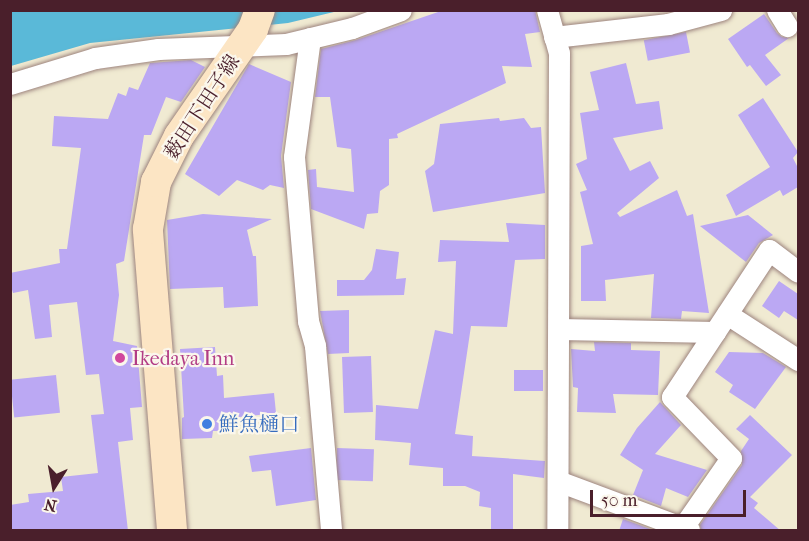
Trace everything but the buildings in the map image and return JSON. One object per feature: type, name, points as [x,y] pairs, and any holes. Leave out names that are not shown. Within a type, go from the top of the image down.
[{"type":"main road","name":"薮田下田子線","points":[[172,531],[148,229],[156,183],[179,136],[251,29]]},
{"type":"street","points":[[10,84],[95,58],[158,49],[251,29],[286,44],[352,28],[401,10]]},
{"type":"street","points":[[547,10],[559,53],[557,531]]},
{"type":"street","points":[[554,37],[608,33],[668,24],[721,10]]},
{"type":"street","points":[[310,38],[294,158],[308,321],[315,346],[331,531]]},
{"type":"street","points":[[558,482],[686,529],[731,458],[672,397],[769,250],[798,272]]},
{"type":"street","points":[[727,314],[798,360]]},
{"type":"street","points":[[559,328],[715,332]]},
{"type":"water","points":[[10,11],[338,11],[288,23],[90,43],[11,66]]},
{"type":"place","name":"Ikedaya Inn","points":[[120,358]]},
{"type":"place","name":"鮮魚樋口","points":[[207,424]]}]
